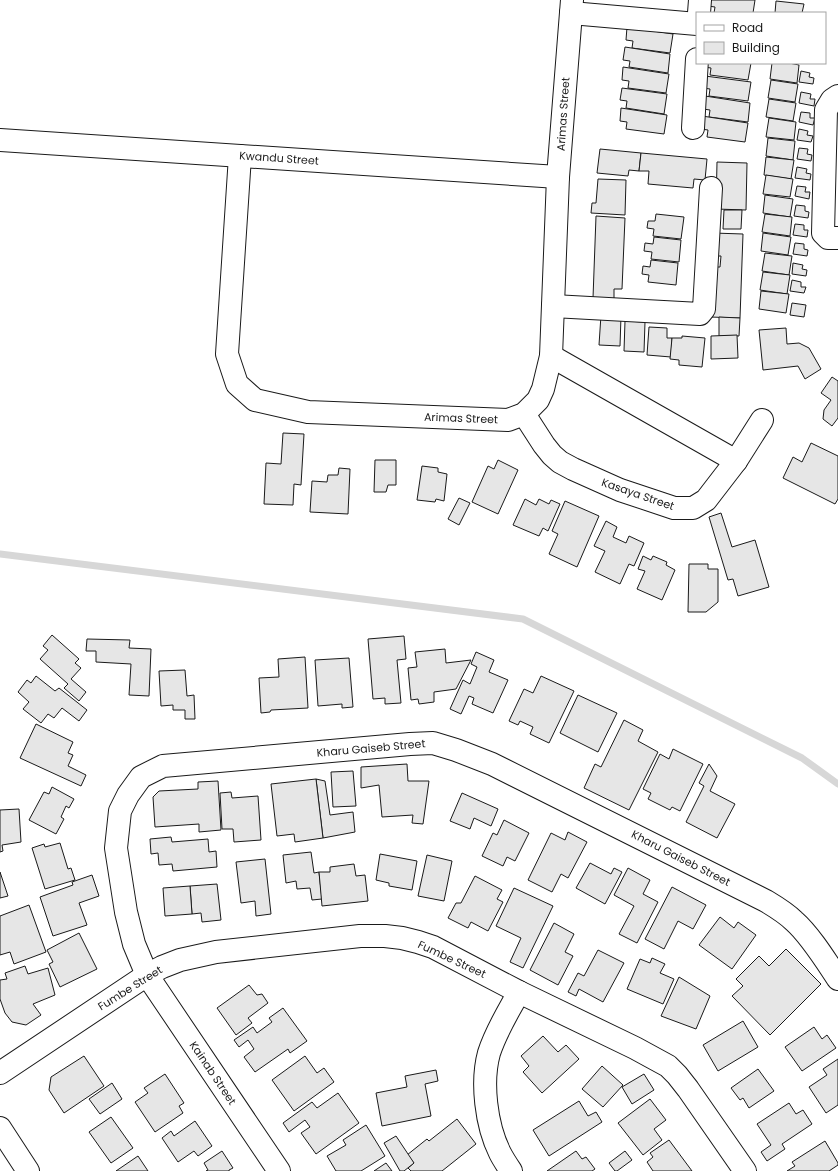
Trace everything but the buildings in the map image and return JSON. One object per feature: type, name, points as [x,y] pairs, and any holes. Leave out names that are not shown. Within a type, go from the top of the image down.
[{"type":"street","points":[[699,12],[700,0]]},
{"type":"street","points":[[571,6],[696,24]]},
{"type":"street","name":"Arimas Street","points":[[240,156],[227,354],[237,384],[255,400],[308,412],[508,420],[524,414],[538,400],[543,389],[551,356],[558,177],[571,6]]},
{"type":"street","points":[[693,128],[697,64]]},
{"type":"street","points":[[838,96],[832,100],[826,110],[823,233],[828,238],[838,238]]},
{"type":"street","name":"Kwandu Street","points":[[0,140],[558,177]]},
{"type":"street","points":[[553,306],[700,314],[704,309],[711,188]]},
{"type":"street","points":[[551,356],[736,461]]},
{"type":"street","name":"Kasaya Street","points":[[524,414],[544,445],[560,462],[572,469],[620,490],[674,508],[693,508],[706,500],[736,461],[762,420]]},
{"type":"street","name":"Kharu Gaiseb Street","points":[[147,975],[134,944],[126,912],[116,848],[120,811],[128,795],[141,777],[163,766],[432,743],[456,750],[492,764],[766,901],[796,922],[838,979]]},
{"type":"street","name":"Fumbe Street","points":[[0,1073],[147,975],[180,960],[216,952],[360,936],[402,938],[433,947],[519,992],[635,1048],[668,1066],[688,1089],[745,1171]]},
{"type":"street","name":"Kainab Street","points":[[147,975],[279,1171]]},
{"type":"street","points":[[511,1171],[500,1153],[492,1133],[488,1114],[486,1074],[489,1054],[496,1034],[519,992]]},
{"type":"street","points":[[0,1128],[28,1171]]},
{"type":"waterway","points":[[0,554],[523,619],[802,758],[838,784]]}]
